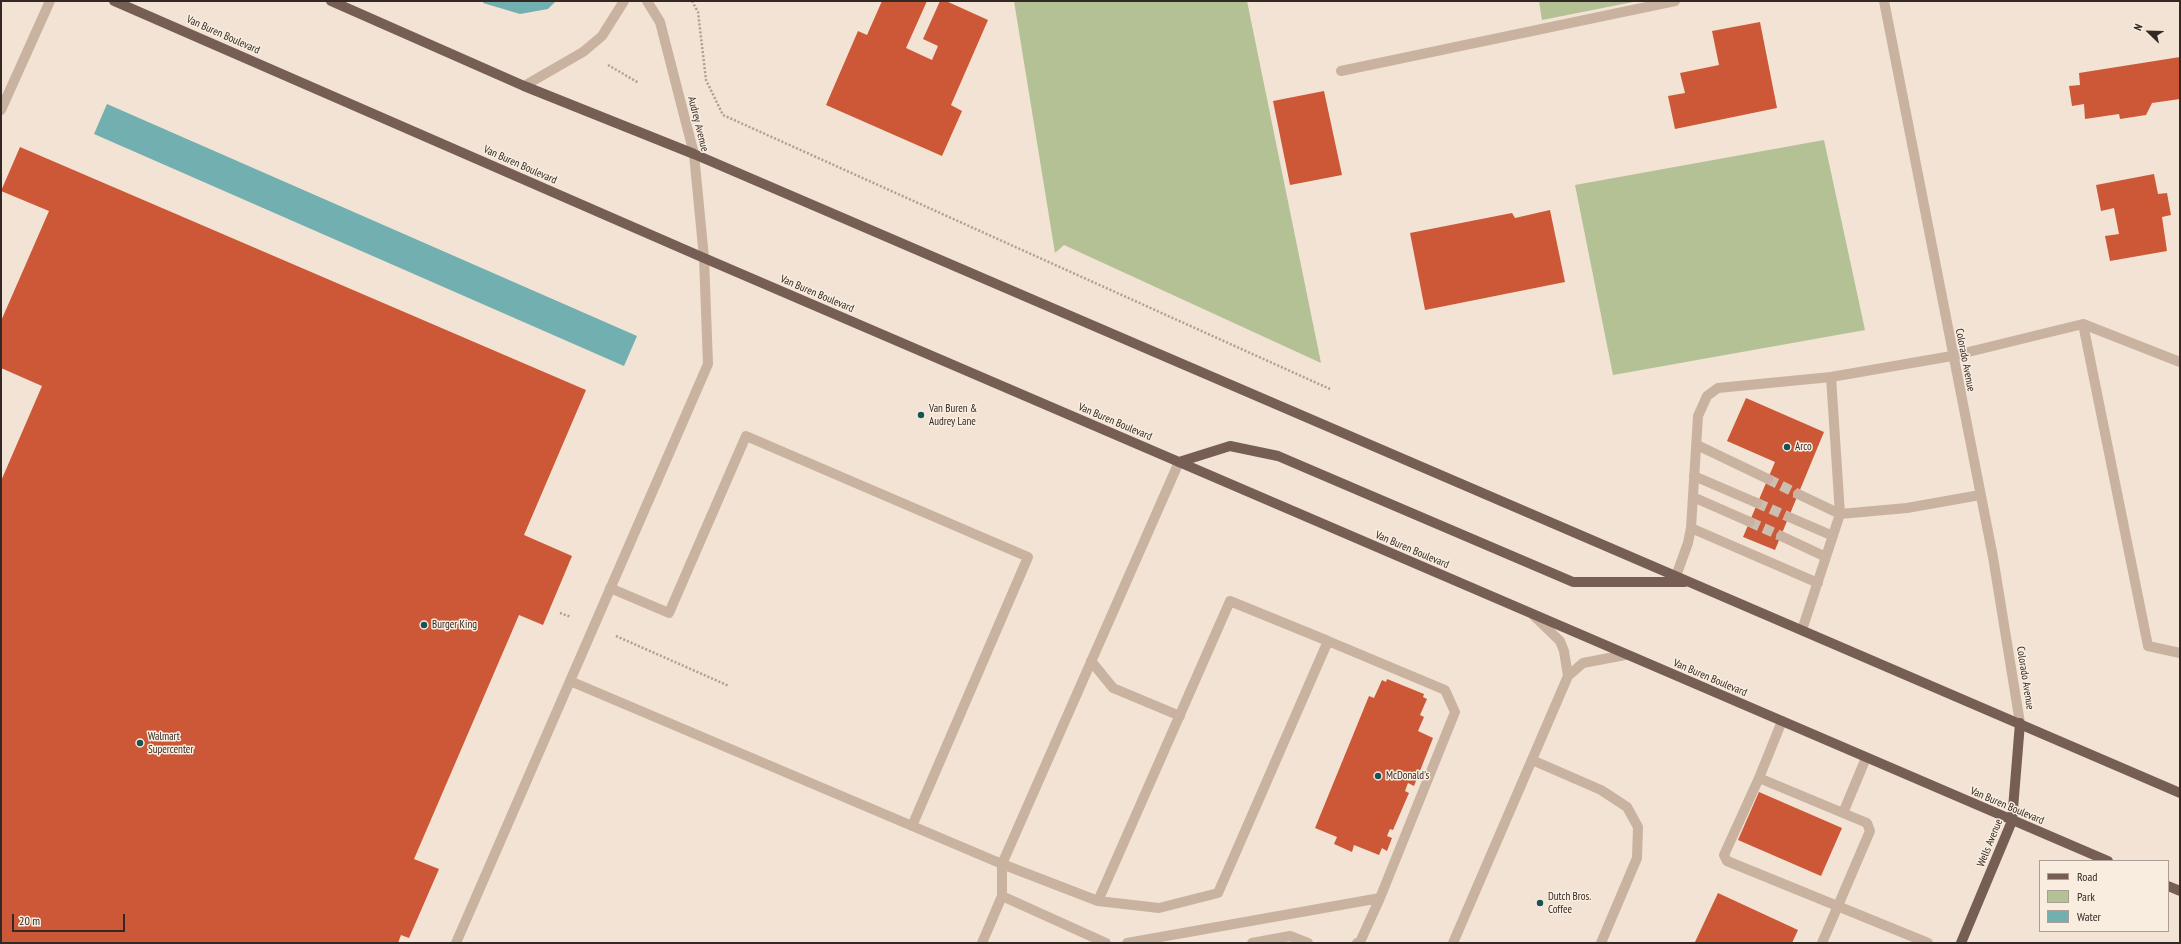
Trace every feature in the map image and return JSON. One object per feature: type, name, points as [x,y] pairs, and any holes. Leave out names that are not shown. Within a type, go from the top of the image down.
[{"type":"main road","name":"Van Buren Boulevard","points":[[114,1],[704,258],[1534,616],[2106,860]]},
{"type":"main road","points":[[332,1],[524,86],[694,154],[2020,723],[2180,794]]},
{"type":"main road","points":[[1179,462],[1230,446],[1278,456],[1573,582],[1690,582]]},
{"type":"main road","name":"Wells Avenue","points":[[1961,943],[2012,821],[2020,723]]},
{"type":"main road","points":[[2169,886],[2180,891]]},
{"type":"street","points":[[1,110],[50,1]]},
{"type":"street","points":[[524,86],[583,52],[602,36],[624,1]]},
{"type":"street","name":"Audrey Avenue","points":[[456,943],[708,364],[704,258],[694,154],[660,22],[647,1]]},
{"type":"street","points":[[1341,71],[1675,1]]},
{"type":"street","name":"Colorado Avenue","points":[[1884,1],[1952,356],[1993,557],[2020,723]]},
{"type":"street","points":[[2082,324],[2148,646],[2180,653]]},
{"type":"street","points":[[1676,576],[1688,543],[1691,528],[1698,416],[1707,396],[1718,388],[1831,377],[1952,356],[2082,324],[2180,362]]},
{"type":"street","points":[[1802,630],[1840,514],[1831,377]]},
{"type":"street","points":[[610,588],[670,614],[746,436],[1028,557],[912,826]]},
{"type":"street","points":[[1697,445],[1768,479]]},
{"type":"street","points":[[982,943],[1002,896],[1002,864],[1179,462]]},
{"type":"street","points":[[1694,476],[1758,503]]},
{"type":"street","points":[[1798,494],[1840,514],[1908,508],[1980,495]]},
{"type":"street","points":[[1693,497],[1750,522]]},
{"type":"street","points":[[1789,517],[1833,536]]},
{"type":"street","points":[[1691,528],[1818,582]]},
{"type":"street","points":[[1781,536],[1826,557]]},
{"type":"street","points":[[1098,901],[1230,601],[1445,690],[1455,712],[1380,898],[1360,942],[1358,943]]},
{"type":"street","points":[[1534,616],[1560,641],[1564,651],[1568,676]]},
{"type":"street","points":[[570,681],[1002,864],[1098,901],[1159,908],[1218,893],[1328,641]]},
{"type":"street","points":[[1453,943],[1568,676],[1583,664],[1625,655]]},
{"type":"street","points":[[1091,661],[1113,688],[1180,716]]},
{"type":"street","points":[[1782,721],[1759,778],[1724,855],[1727,862],[1928,943]]},
{"type":"street","points":[[1843,813],[1866,758]]},
{"type":"street","points":[[1532,760],[1601,790],[1627,807],[1638,827],[1638,858],[1601,943]]},
{"type":"street","points":[[1759,778],[1867,822],[1870,831],[1822,943]]},
{"type":"street","points":[[1002,896],[1106,943]]},
{"type":"street","points":[[1127,943],[1380,898]]},
{"type":"street","points":[[1252,943],[1290,936],[1308,943]]},
{"type":"path","points":[[692,1],[698,12],[706,80],[723,115],[1330,389]]},
{"type":"path","points":[[603,62],[639,83]]},
{"type":"path","points":[[560,613],[729,686]]},
{"type":"green space","points":[[1014,1],[1247,1],[1321,363],[1064,245],[1055,253]]},
{"type":"green space","points":[[1539,1],[1638,1],[1542,20]]},
{"type":"green space","points":[[1824,140],[1865,330],[1613,375],[1575,185]]},
{"type":"water","points":[[484,1],[556,1],[548,9],[520,14],[483,3]]},
{"type":"water","points":[[107,104],[637,336],[624,366],[94,134]]},
{"type":"building","points":[[882,1],[927,1],[906,48],[932,60],[938,46],[923,39],[940,1],[946,1],[988,20],[951,105],[962,111],[942,156],[826,105],[858,31],[867,35]]},
{"type":"building","points":[[1760,22],[1777,108],[1675,129],[1668,96],[1685,93],[1680,73],[1719,65],[1712,31]]},
{"type":"building","points":[[2180,57],[2180,99],[2152,103],[2146,115],[2120,119],[2119,114],[2085,119],[2084,104],[2072,106],[2069,86],[2080,85],[2079,73]]},
{"type":"building","points":[[1324,91],[1342,175],[1290,185],[1273,101]]},
{"type":"building","points":[[20,147],[586,390],[524,535],[572,556],[543,625],[519,615],[414,859],[439,869],[409,938],[401,935],[398,943],[1,943],[1,481],[42,386],[1,368],[1,321],[49,211],[1,191]]},
{"type":"building","points":[[2154,174],[2158,194],[2167,193],[2171,215],[2162,217],[2167,251],[2110,261],[2105,236],[2119,234],[2114,208],[2101,211],[2096,185]]},
{"type":"building","points":[[1550,210],[1565,282],[1425,310],[1410,233],[1512,213],[1515,218]]},
{"type":"building","points":[[1746,398],[1824,432],[1775,550],[1743,537],[1775,462],[1727,441]]},
{"type":"building","points":[[1387,679],[1424,694],[1423,697],[1427,699],[1420,715],[1424,717],[1418,731],[1433,738],[1414,786],[1408,783],[1405,791],[1409,793],[1393,830],[1390,829],[1387,836],[1392,838],[1387,851],[1382,848],[1379,855],[1354,845],[1352,852],[1334,844],[1337,837],[1315,828],[1369,696],[1374,698],[1382,680],[1386,682]]},
{"type":"building","points":[[1759,792],[1842,828],[1821,876],[1738,840]]},
{"type":"building","points":[[1718,893],[1798,930],[1792,943],[1695,942]]},
{"type":"tunnel","points":[[1768,479],[1798,494]]},
{"type":"tunnel","points":[[1757,503],[1789,517]]},
{"type":"tunnel","points":[[1750,522],[1781,536]]},
{"type":"place","name":"Van Buren & Audrey Lane","points":[[921,415]]},
{"type":"place","name":"Arco","points":[[1787,447]]},
{"type":"place","name":"Burger King","points":[[424,625]]},
{"type":"place","name":"Walmart Supercenter","points":[[140,743]]},
{"type":"place","name":"McDonald's","points":[[1378,776]]},
{"type":"place","name":"Dutch Bros. Coffee","points":[[1540,903]]}]
